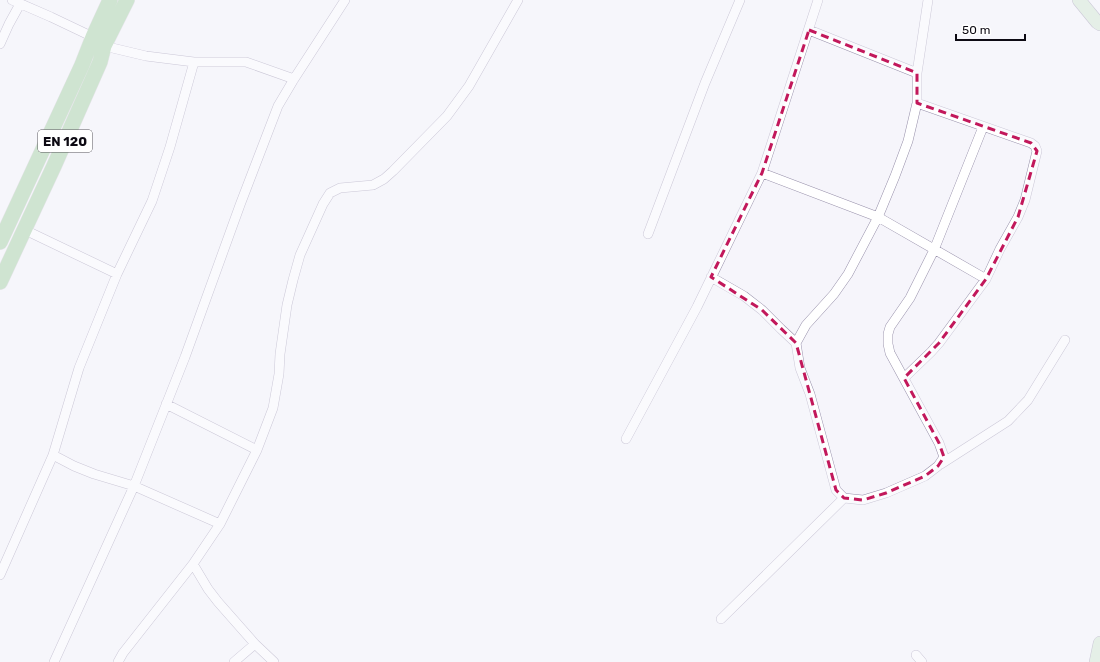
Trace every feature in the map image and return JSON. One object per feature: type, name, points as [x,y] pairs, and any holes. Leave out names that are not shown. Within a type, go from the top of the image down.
[{"type":"main road","name":"EN 120","points":[[0,282],[25,230],[100,62],[98,42],[110,0]]},
{"type":"main road","name":"EN 120","points":[[1,234],[38,162],[82,65],[127,0]]},
{"type":"main road","points":[[38,162],[54,166]]},
{"type":"street","points":[[54,662],[134,486],[201,315],[240,204],[278,106],[345,0]]},
{"type":"street","points":[[118,662],[123,653],[193,564],[220,524],[257,450],[273,408],[279,374],[280,354],[287,305],[293,280],[300,255],[326,198],[330,193],[340,188],[373,185],[384,179],[447,116],[469,86],[518,0]]},
{"type":"street","points":[[648,234],[705,83],[740,0]]},
{"type":"street","points":[[626,439],[711,277],[762,173],[818,0]]},
{"type":"street","points":[[796,343],[806,325],[834,294],[848,274],[878,217],[895,176],[905,148],[917,103],[917,73],[928,0]]},
{"type":"street","points":[[1079,0],[1096,22],[1100,24]]},
{"type":"street","points":[[0,44],[9,24],[16,2],[51,17],[98,42],[146,56],[194,62],[246,62],[294,79]]},
{"type":"street","points":[[809,30],[917,73]]},
{"type":"street","points":[[0,575],[53,455],[79,368],[117,274],[152,201],[170,147],[194,62]]},
{"type":"street","points":[[904,378],[939,343],[986,279],[1000,249],[1018,217],[1025,200],[1037,151],[1035,146],[1031,143],[917,103]]},
{"type":"street","points":[[938,466],[944,457],[939,443],[890,353],[888,334],[890,327],[910,298],[934,250],[983,127]]},
{"type":"street","points":[[762,173],[878,217],[986,279]]},
{"type":"street","points":[[25,230],[117,274]]},
{"type":"street","points":[[711,277],[744,296],[756,305],[796,343],[800,368],[810,394],[836,490],[844,498],[863,500],[886,493],[925,476],[1008,421],[1028,400],[1065,340]]},
{"type":"street","points":[[166,404],[257,450]]},
{"type":"street","points":[[53,455],[94,474],[134,486],[220,524]]},
{"type":"street","points":[[721,619],[844,498]]},
{"type":"street","points":[[193,564],[208,589],[218,602],[255,644],[274,662]]},
{"type":"street","points":[[1096,662],[1100,643]]},
{"type":"street","points":[[234,662],[255,644]]},
{"type":"street","points":[[916,655],[922,662]]},
{"type":"highlighted area","points":[[809,30],[917,73],[917,103],[1031,143],[1037,151],[1018,217],[986,279],[939,343],[904,378],[939,443],[944,457],[938,466],[925,476],[886,493],[863,500],[844,498],[836,490],[796,343],[762,310],[711,277],[762,173]]}]
